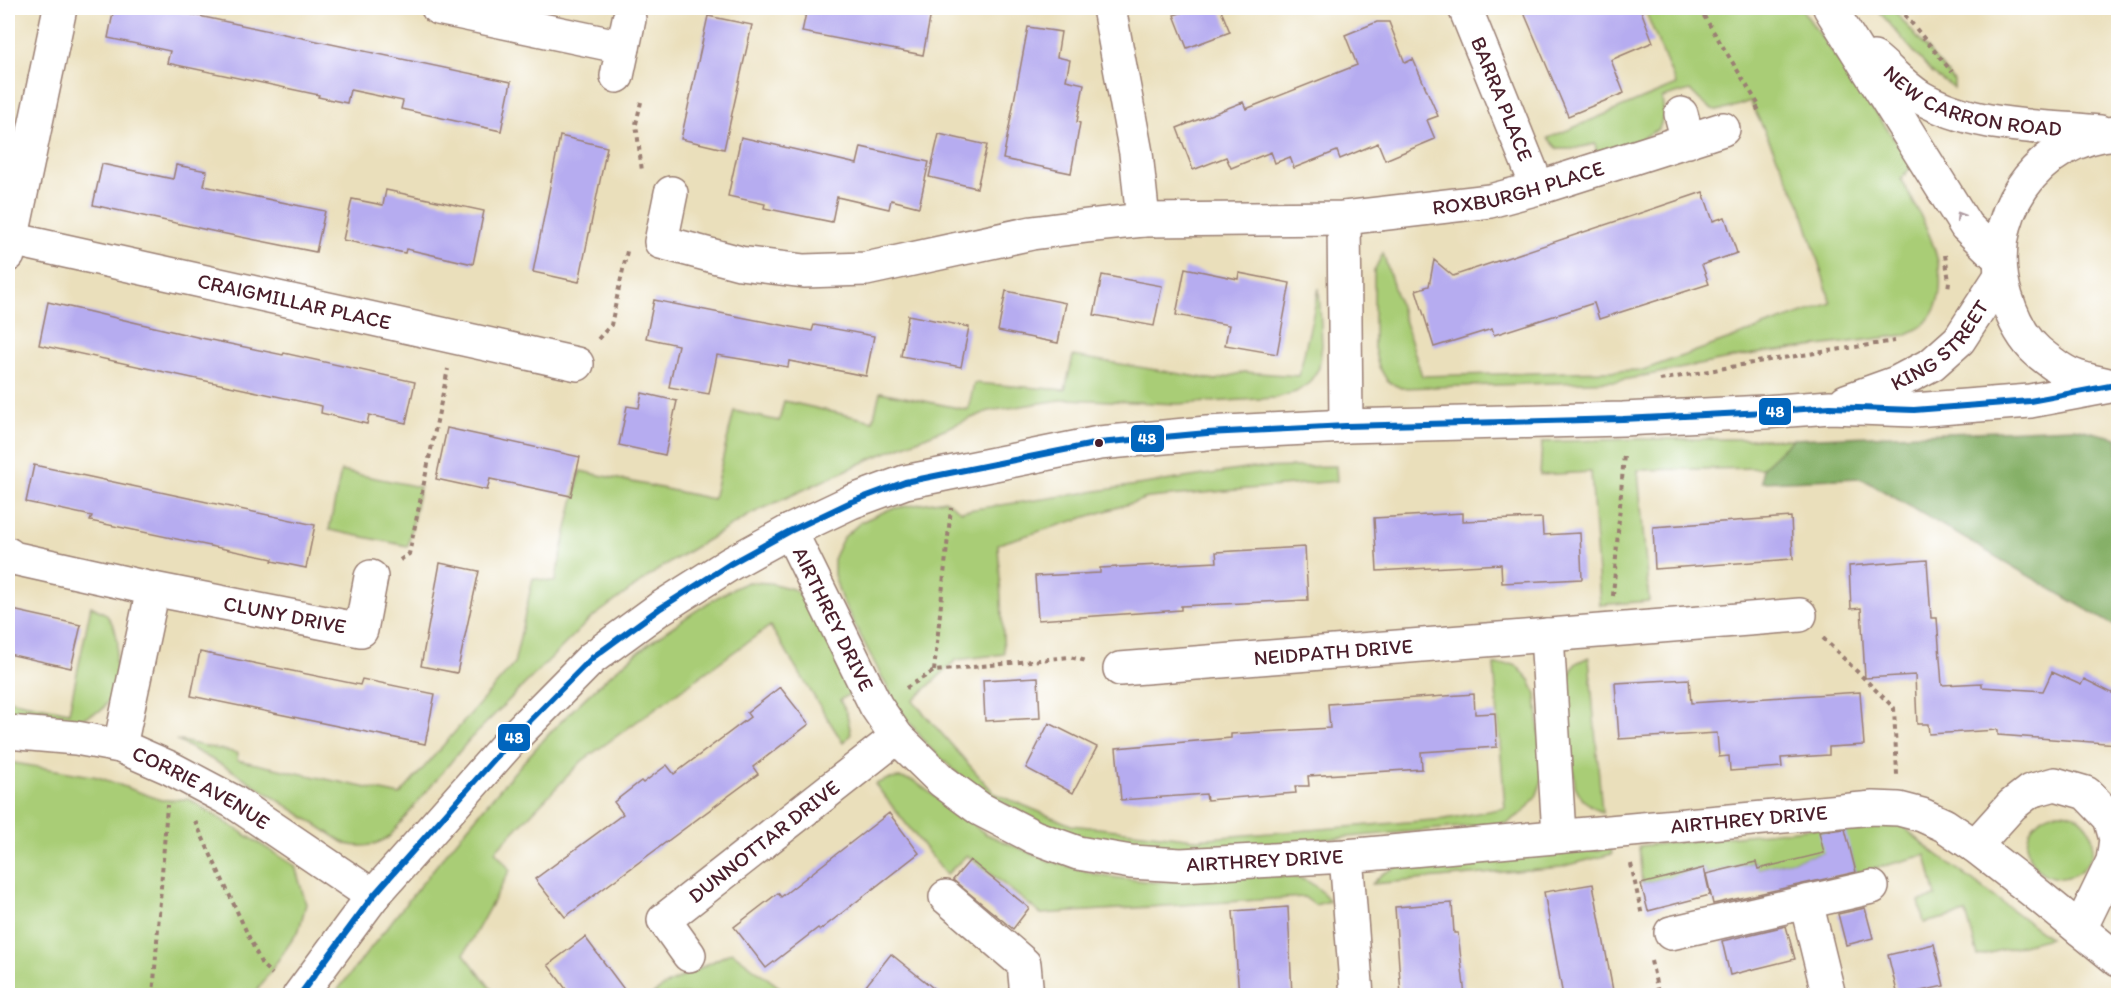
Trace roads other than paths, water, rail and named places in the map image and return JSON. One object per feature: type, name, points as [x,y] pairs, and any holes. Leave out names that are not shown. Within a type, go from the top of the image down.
[{"type":"street","points":[[9,247],[60,8]]},
{"type":"street","points":[[438,8],[623,48]]},
{"type":"street","points":[[1108,8],[1136,153],[1143,220]]},
{"type":"street","name":"BARRA PLACE","points":[[1465,8],[1538,188]]},
{"type":"street","name":"NEW CARRON ROAD","points":[[1830,8],[1966,225],[2000,268]]},
{"type":"street","name":"NEW CARRON ROAD","points":[[1848,35],[1919,96],[1955,113],[2007,123],[2117,133]]},
{"type":"street","name":"ROXBURGH PLACE","points":[[671,194],[661,242],[740,263],[804,271],[866,269],[900,264],[1032,233],[1143,220],[1344,218],[1490,201],[1538,188],[1684,127],[1723,129]]},
{"type":"street","points":[[2114,386],[2070,375],[2036,350],[2012,317],[2000,268],[1999,246],[2006,217],[2020,189],[2040,166],[2065,148],[2093,136],[2117,133]]},
{"type":"street","points":[[1344,218],[1346,426]]},
{"type":"street","name":"CRAIGMILLAR PLACE","points":[[9,247],[577,364]]},
{"type":"street","name":"KING STREET","points":[[1830,407],[1896,384],[1932,364],[1959,340],[2000,268]]},
{"type":"street","name":"KING STREET","points":[[288,988],[512,739],[592,658],[659,609],[729,564],[851,502],[905,482],[1099,443],[1207,433],[1346,426],[1623,418],[1830,407],[1914,410],[2030,401],[2114,386]]},
{"type":"street","name":"AIRTHREY DRIVE","points":[[790,531],[876,706],[897,737],[942,781],[980,809],[1034,837],[1078,853],[1131,862],[1181,864],[1346,856],[1873,807],[1899,809],[1922,815],[1944,825],[1975,846],[2118,960]]},
{"type":"street","name":"CLUNY DRIVE","points":[[8,554],[13,558],[153,589],[362,630],[371,577]]},
{"type":"street","points":[[120,746],[153,589]]},
{"type":"street","name":"NEIDPATH DRIVE","points":[[1120,669],[1800,615]]},
{"type":"street","points":[[1548,635],[1559,835]]},
{"type":"street","name":"CORRIE AVENUE","points":[[8,732],[76,738],[120,746],[170,768],[234,802],[373,896]]},
{"type":"street","name":"DUNNOTTAR DRIVE","points":[[689,955],[664,920],[897,737]]},
{"type":"street","points":[[1975,846],[2012,805],[2030,791],[2055,784],[2086,793],[2110,818],[2116,839],[2113,861],[2080,929]]},
{"type":"street","points":[[1346,856],[1357,996]]},
{"type":"street","points":[[1671,933],[1872,887]]},
{"type":"street","points":[[946,897],[1024,964],[1027,996]]},
{"type":"street","points":[[1806,902],[1829,996]]}]
